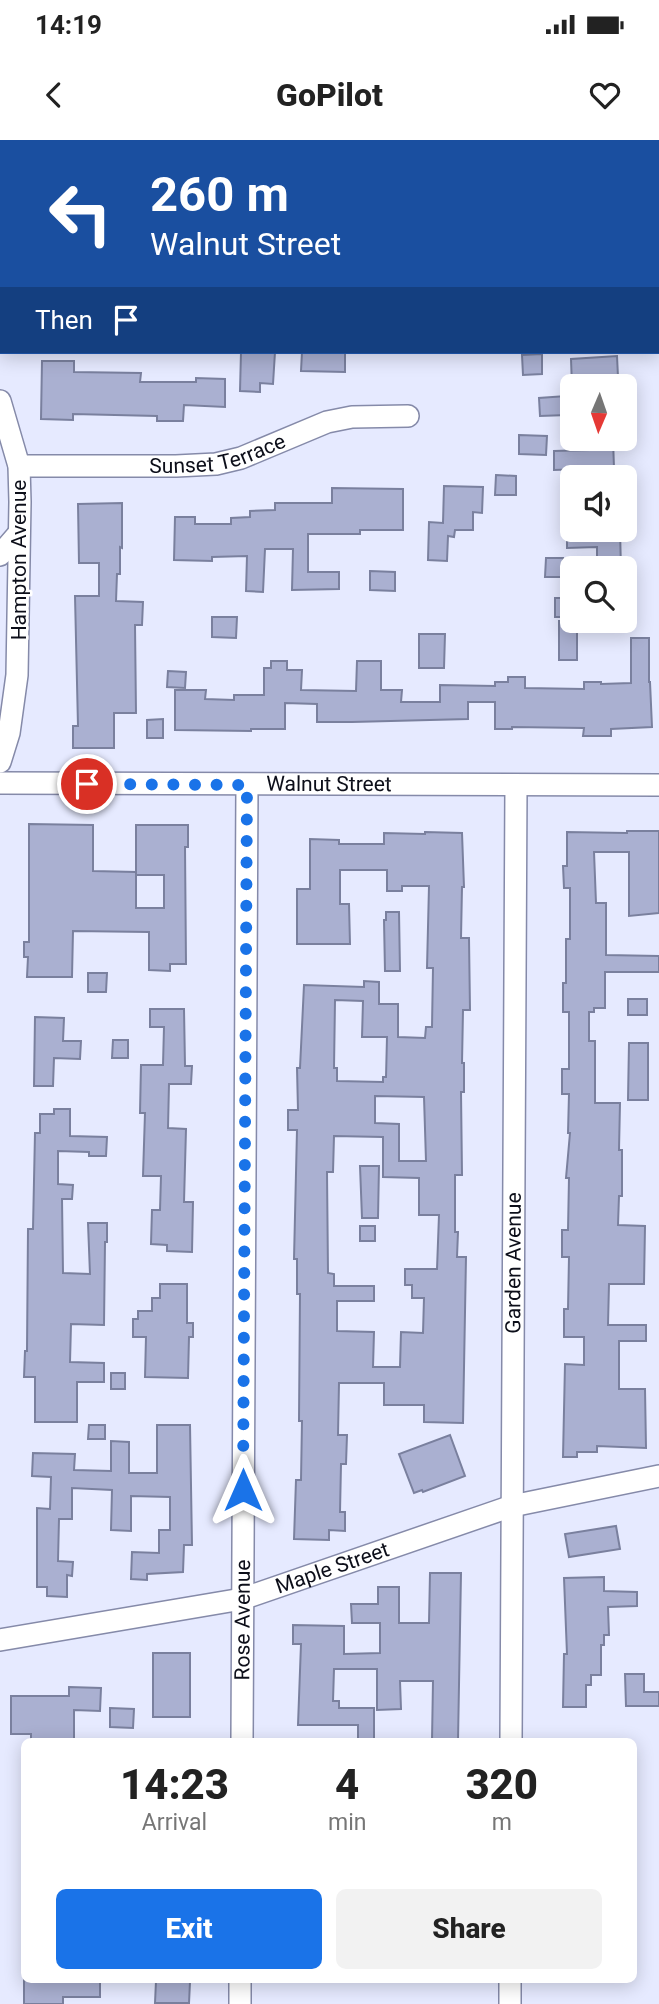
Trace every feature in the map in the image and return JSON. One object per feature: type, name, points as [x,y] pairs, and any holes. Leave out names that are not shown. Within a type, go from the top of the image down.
[{"type":"street","name":"Hampton Avenue","points":[[0,401],[19,466],[19,533],[9,653],[15,701],[0,762]]},
{"type":"street","name":"Sunset Terrace","points":[[19,466],[216,464],[241,458],[327,422],[352,417],[408,416]]},
{"type":"street","points":[[0,555],[19,533]]},
{"type":"street","name":"Walnut Street","points":[[0,783],[659,785]]},
{"type":"street","name":"Rose Avenue","points":[[242,1738],[247,785]]},
{"type":"street","name":"Garden Avenue","points":[[511,1738],[516,785]]},
{"type":"street","name":"Maple Street","points":[[0,1640],[242,1599],[512,1506],[659,1476]]},
{"type":"street","points":[[240,1983],[240,2004]]},
{"type":"street","points":[[510,1983],[510,2004]]},
{"type":"building","points":[[241,354],[275,354],[273,384],[260,383],[260,392],[240,391]]},
{"type":"building","points":[[302,354],[345,354],[345,372],[301,371]]},
{"type":"building","points":[[542,354],[542,374],[523,375],[522,355]]},
{"type":"building","points":[[617,356],[618,374],[572,374],[571,359]]},
{"type":"building","points":[[42,361],[74,361],[74,372],[141,373],[140,382],[225,379],[225,407],[184,405],[183,421],[157,421],[157,416],[73,414],[73,420],[41,419]]},
{"type":"building","points":[[560,396],[560,415],[540,416],[539,398]]},
{"type":"building","points":[[519,435],[547,436],[546,455],[519,454]]},
{"type":"building","points":[[554,451],[613,452],[614,465],[560,465],[560,470],[554,470]]},
{"type":"building","points":[[496,475],[516,476],[516,495],[495,495]]},
{"type":"building","points":[[444,486],[483,487],[482,513],[473,512],[473,530],[455,530],[454,537],[448,536],[447,561],[428,560],[429,522],[443,523]]},
{"type":"building","points":[[332,488],[403,489],[403,530],[360,530],[360,534],[308,534],[308,572],[339,572],[339,589],[292,590],[293,549],[265,549],[263,592],[246,591],[247,556],[212,557],[212,561],[174,560],[175,517],[195,517],[195,524],[231,524],[231,518],[250,517],[250,511],[275,510],[275,503],[332,503]]},
{"type":"building","points":[[122,503],[122,548],[120,547],[116,601],[143,602],[142,625],[135,625],[136,713],[114,713],[114,748],[73,748],[73,726],[78,726],[75,596],[99,596],[99,563],[79,563],[78,504]]},
{"type":"building","points":[[567,542],[620,542],[621,556],[597,556],[597,547],[567,548]]},
{"type":"building","points":[[546,558],[560,558],[560,577],[545,577]]},
{"type":"building","points":[[370,571],[395,572],[395,591],[370,590]]},
{"type":"building","points":[[555,598],[560,598],[560,617],[555,617]]},
{"type":"building","points":[[212,617],[237,617],[236,638],[212,637]]},
{"type":"building","points":[[560,621],[560,633],[577,633],[577,660],[559,660]]},
{"type":"building","points":[[419,634],[445,634],[444,668],[419,668]]},
{"type":"building","points":[[631,638],[649,638],[652,727],[611,729],[611,736],[583,736],[584,728],[495,729],[495,702],[468,702],[468,719],[352,722],[317,722],[317,704],[285,703],[285,729],[175,730],[175,690],[206,690],[205,699],[234,700],[234,695],[264,695],[264,668],[271,668],[271,661],[287,661],[287,670],[302,670],[301,690],[356,691],[357,661],[381,661],[381,690],[402,690],[401,702],[440,702],[440,685],[495,686],[495,682],[508,682],[508,677],[525,677],[525,688],[584,689],[584,682],[631,683]]},
{"type":"building","points":[[168,671],[186,672],[185,688],[167,687]]},
{"type":"building","points":[[163,719],[163,738],[147,738],[147,720]]},
{"type":"building","points":[[29,824],[93,825],[93,871],[136,872],[136,825],[188,825],[188,847],[185,847],[186,964],[170,964],[170,971],[149,970],[149,932],[73,931],[72,977],[27,977],[28,957],[24,957],[24,942],[29,942]],"holes":[[[136,875],[164,875],[164,908],[136,908]]]},
{"type":"building","points":[[659,831],[659,913],[629,916],[629,852],[594,852],[596,903],[606,903],[606,955],[659,956],[659,972],[605,972],[605,1008],[594,1008],[594,1012],[589,1012],[589,1041],[595,1041],[595,1103],[620,1103],[622,1196],[619,1196],[618,1225],[645,1226],[644,1284],[609,1284],[608,1325],[646,1325],[646,1341],[619,1341],[619,1389],[645,1389],[646,1448],[597,1446],[597,1452],[577,1452],[577,1457],[563,1457],[565,1364],[584,1365],[584,1337],[564,1337],[564,1309],[568,1309],[569,1257],[562,1257],[562,1230],[568,1230],[569,1178],[566,1178],[570,1133],[569,1094],[562,1094],[562,1069],[569,1069],[569,1012],[563,1012],[563,983],[566,983],[566,939],[570,939],[570,888],[564,888],[563,866],[567,866],[567,832]]},
{"type":"building","points":[[384,833],[462,833],[464,887],[461,938],[469,938],[470,1010],[463,1010],[462,1175],[455,1175],[457,1257],[466,1257],[463,1423],[424,1422],[424,1405],[384,1405],[384,1383],[339,1383],[338,1435],[347,1435],[346,1464],[341,1464],[340,1512],[345,1512],[345,1531],[329,1530],[329,1540],[294,1539],[296,1480],[301,1480],[302,1421],[299,1421],[300,1294],[297,1294],[297,1259],[294,1259],[297,1130],[288,1130],[288,1110],[298,1110],[297,1068],[300,1068],[304,985],[364,987],[364,981],[379,982],[379,1004],[398,1004],[398,1037],[425,1038],[426,1027],[432,1027],[433,968],[427,968],[429,886],[402,886],[402,891],[387,891],[387,870],[340,870],[340,904],[349,904],[350,944],[297,944],[297,889],[310,889],[310,839],[339,840],[339,844],[384,844]],"holes":[[[335,1000],[363,1001],[362,1037],[387,1037],[386,1077],[383,1077],[383,1082],[337,1081],[337,1068],[334,1068]],[[375,1096],[424,1097],[426,1161],[399,1161],[399,1124],[375,1123]],[[334,1136],[383,1137],[383,1177],[419,1178],[419,1215],[439,1215],[437,1269],[405,1269],[405,1285],[412,1285],[412,1298],[424,1298],[423,1333],[401,1332],[400,1367],[373,1367],[374,1332],[337,1331],[337,1301],[374,1301],[374,1286],[334,1286],[334,1274],[328,1273],[327,1172],[333,1172]]]},
{"type":"building","points":[[386,912],[399,912],[400,971],[385,971]]},
{"type":"building","points":[[88,973],[107,973],[106,992],[88,992]]},
{"type":"building","points":[[628,999],[647,999],[647,1015],[628,1015]]},
{"type":"building","points":[[150,1009],[184,1009],[185,1066],[192,1066],[191,1084],[169,1084],[168,1128],[186,1129],[184,1202],[193,1202],[192,1252],[167,1251],[167,1245],[151,1244],[152,1210],[160,1210],[161,1176],[143,1176],[145,1113],[140,1113],[141,1065],[163,1065],[164,1027],[150,1027]]},
{"type":"building","points":[[35,1017],[64,1018],[63,1041],[81,1041],[80,1059],[54,1058],[53,1086],[34,1086]]},
{"type":"building","points":[[113,1040],[128,1040],[128,1058],[112,1058]]},
{"type":"building","points":[[629,1043],[648,1043],[648,1100],[628,1100]]},
{"type":"building","points":[[54,1109],[70,1109],[70,1136],[107,1137],[106,1156],[89,1156],[89,1152],[58,1151],[58,1184],[73,1185],[72,1199],[62,1199],[63,1273],[90,1274],[88,1223],[107,1223],[104,1325],[71,1324],[70,1362],[104,1363],[104,1382],[77,1382],[77,1422],[35,1422],[35,1377],[24,1377],[27,1351],[28,1229],[33,1229],[35,1133],[40,1133],[40,1114],[54,1114]]},
{"type":"building","points":[[360,1166],[379,1166],[378,1218],[362,1218]]},
{"type":"building","points":[[360,1226],[375,1226],[375,1241],[360,1241]]},
{"type":"building","points":[[160,1284],[187,1284],[187,1323],[193,1323],[193,1337],[189,1337],[188,1378],[145,1377],[146,1337],[133,1337],[133,1319],[138,1319],[138,1311],[152,1311],[152,1298],[160,1298]]},
{"type":"building","points":[[111,1373],[125,1373],[125,1389],[111,1389]]},
{"type":"building","points":[[89,1425],[105,1425],[105,1439],[88,1439]]},
{"type":"building","points":[[157,1425],[190,1425],[192,1545],[184,1545],[183,1572],[147,1574],[147,1580],[131,1579],[132,1552],[159,1553],[159,1530],[170,1530],[170,1497],[131,1496],[131,1531],[111,1530],[112,1490],[72,1488],[72,1519],[59,1519],[58,1561],[73,1562],[72,1576],[67,1575],[67,1597],[47,1596],[47,1587],[37,1587],[37,1508],[50,1509],[51,1477],[32,1476],[33,1453],[75,1454],[74,1470],[111,1471],[111,1441],[129,1442],[129,1473],[157,1473]]},
{"type":"building","points":[[450,1435],[465,1476],[414,1493],[399,1454]]},
{"type":"building","points":[[616,1526],[620,1549],[569,1557],[565,1534]]},
{"type":"building","points":[[430,1573],[461,1573],[458,1738],[432,1738],[433,1681],[400,1681],[401,1709],[377,1710],[377,1669],[334,1669],[333,1701],[339,1701],[339,1708],[374,1708],[374,1738],[358,1738],[358,1725],[298,1725],[301,1644],[293,1644],[293,1625],[344,1626],[344,1654],[380,1653],[380,1623],[352,1623],[351,1604],[378,1604],[378,1587],[399,1587],[399,1623],[429,1623]]},
{"type":"building","points":[[604,1577],[604,1591],[637,1592],[637,1606],[608,1607],[609,1635],[604,1635],[604,1645],[601,1645],[601,1675],[591,1675],[591,1685],[586,1685],[586,1707],[563,1707],[564,1654],[567,1654],[564,1578]]},
{"type":"building","points":[[153,1653],[190,1653],[190,1717],[153,1717]]},
{"type":"building","points":[[625,1674],[644,1674],[644,1692],[659,1692],[659,1706],[626,1706]]},
{"type":"building","points":[[69,1687],[101,1688],[100,1711],[74,1710],[74,1738],[31,1738],[31,1734],[11,1734],[11,1696],[69,1696]]},
{"type":"building","points":[[110,1708],[134,1709],[133,1728],[110,1727]]},
{"type":"building","points":[[24,1983],[100,1983],[100,1997],[63,1997],[63,2004],[24,2004]]},
{"type":"building","points":[[156,1983],[190,1983],[189,2003],[155,2003]]},
{"type":"route","points":[[87,784],[247,785],[243,1490]]}]
